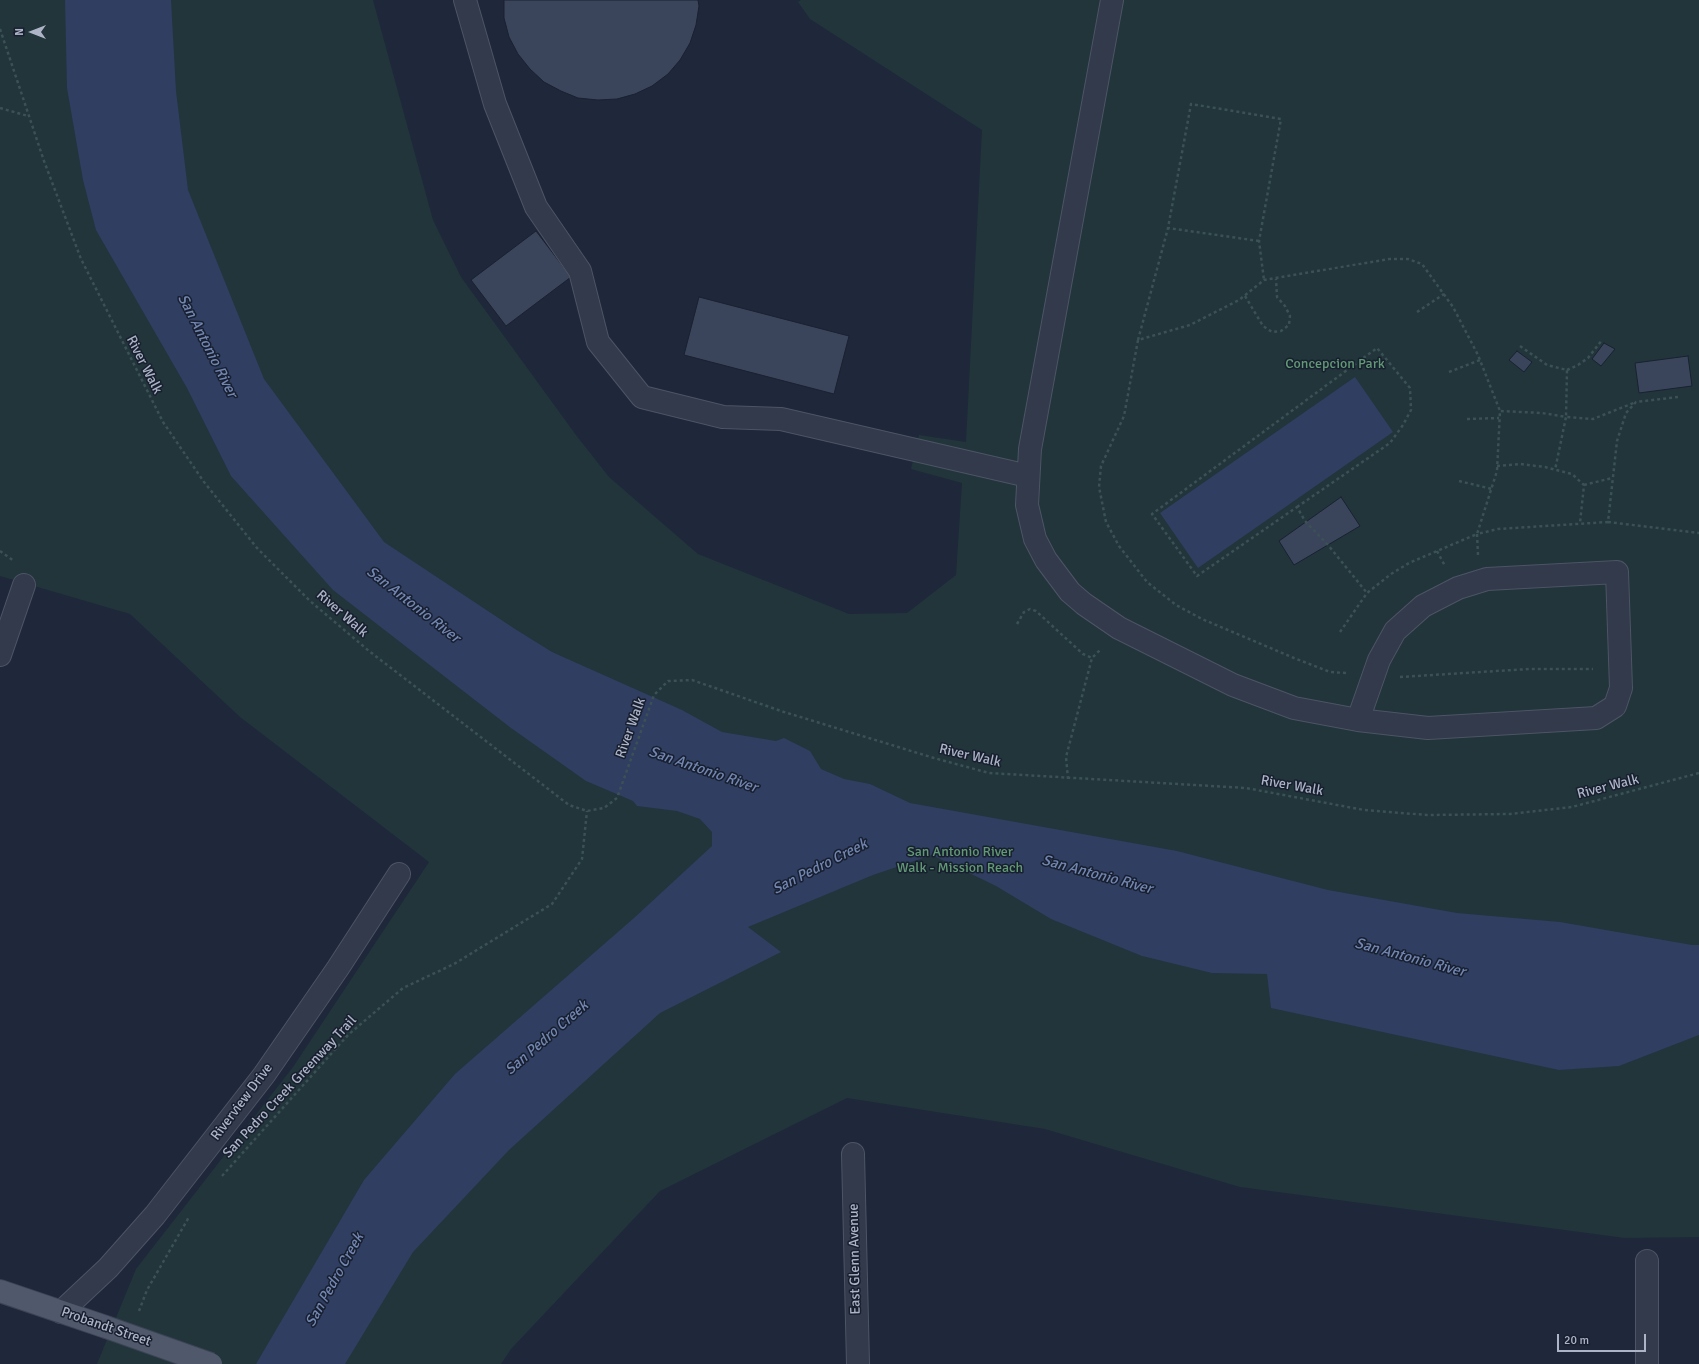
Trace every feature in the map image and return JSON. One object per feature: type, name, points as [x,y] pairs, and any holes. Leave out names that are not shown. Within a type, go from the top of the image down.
[{"type":"main road","name":"Probandt Street","points":[[0,1291],[212,1364]]},
{"type":"street","points":[[464,0],[495,104],[536,207],[580,271],[598,342],[642,397],[723,417],[781,419],[1028,476]]},
{"type":"street","points":[[1112,0],[1030,449],[1028,476],[1029,512],[1035,539],[1046,560],[1070,592],[1118,628],[1233,685],[1294,708],[1358,720],[1428,728],[1596,718],[1615,706],[1621,688],[1617,572],[1487,579],[1458,588],[1423,606],[1395,631],[1379,660],[1358,720]]},
{"type":"street","points":[[0,655],[24,585]]},
{"type":"street","name":"Riverview Drive","points":[[61,1312],[108,1268],[156,1215],[259,1081],[338,968],[399,874]]},
{"type":"street","name":"East Glenn Avenue","points":[[853,1154],[858,1364]]},
{"type":"street","points":[[1647,1261],[1647,1364]]},
{"type":"path","name":"River Walk","points":[[0,29],[29,116],[81,259],[163,422],[204,482],[257,548],[310,601],[369,651],[568,805],[587,810],[604,808],[617,798],[654,695],[668,681],[692,680],[784,712],[934,758],[989,773],[1068,779],[1246,788],[1364,810],[1427,815],[1510,814],[1572,807],[1699,773]]},
{"type":"path","points":[[1264,280],[1259,241],[1281,120],[1191,104],[1168,228],[1138,340],[1124,416],[1101,466],[1100,473],[1099,487],[1106,522],[1118,546],[1147,582],[1176,605],[1202,619],[1330,672],[1373,677],[1537,669],[1620,670]]},
{"type":"path","points":[[0,108],[29,116]]},
{"type":"path","points":[[1168,228],[1259,241]]},
{"type":"path","points":[[1138,340],[1190,325],[1245,296],[1264,280],[1389,259],[1408,259],[1422,264],[1453,307],[1480,360],[1500,411],[1497,466],[1492,488],[1477,534],[1478,557]]},
{"type":"path","points":[[1245,296],[1263,326],[1272,332],[1281,331],[1289,325],[1290,316],[1285,306],[1277,297],[1276,279]]},
{"type":"path","points":[[1417,312],[1444,294]]},
{"type":"path","points":[[1520,346],[1547,365],[1567,370],[1578,366],[1588,358],[1602,340]]},
{"type":"path","points":[[1377,348],[1410,388],[1411,410],[1409,415],[1390,443],[1297,507],[1197,576],[1152,514],[1377,348]]},
{"type":"path","points":[[1449,372],[1480,360]]},
{"type":"path","points":[[1555,470],[1566,417],[1567,370]]},
{"type":"path","points":[[1500,411],[1542,413],[1593,419],[1636,402],[1678,397]]},
{"type":"path","points":[[1608,522],[1617,441],[1626,413],[1636,402]]},
{"type":"path","points":[[1468,419],[1499,418]]},
{"type":"path","points":[[1497,466],[1520,464],[1555,470],[1572,474],[1584,485]]},
{"type":"path","points":[[1584,485],[1612,478]]},
{"type":"path","points":[[1459,481],[1492,488]]},
{"type":"path","points":[[1580,524],[1584,485]]},
{"type":"path","points":[[1297,507],[1305,521],[1328,545],[1367,593]]},
{"type":"path","points":[[1340,632],[1367,593],[1391,574],[1409,563],[1477,534],[1498,529],[1608,522],[1699,533]]},
{"type":"path","points":[[1018,624],[1024,612],[1030,608],[1036,611],[1083,654],[1092,658]]},
{"type":"path","points":[[1068,779],[1066,757],[1092,658],[1118,628]]},
{"type":"path","name":"San Pedro Creek Greenway Trail","points":[[218,1179],[348,1035],[403,988],[454,964],[552,904],[582,859],[587,810]]},
{"type":"path","points":[[139,1312],[147,1290],[190,1216]]},
{"type":"green space","points":[[0,0],[373,0],[433,220],[461,277],[576,435],[609,477],[698,554],[849,614],[907,613],[956,575],[962,483],[911,469],[919,435],[966,442],[982,130],[810,19],[798,2],[801,0],[1699,0],[1699,1237],[1625,1238],[1240,1187],[1045,1129],[847,1098],[660,1191],[511,1349],[501,1364],[97,1364],[136,1269],[293,1067],[429,862],[240,717],[130,614],[0,576]]},
{"type":"water","points":[[65,0],[171,0],[176,91],[188,190],[264,379],[384,542],[515,629],[552,652],[682,710],[722,732],[776,741],[784,738],[810,751],[821,769],[844,779],[870,784],[910,803],[1177,851],[1328,890],[1457,913],[1560,922],[1699,945],[1699,1035],[1619,1066],[1559,1070],[1271,1008],[1267,974],[1212,973],[1142,956],[1051,919],[996,886],[932,855],[873,875],[748,927],[781,952],[660,1013],[509,1150],[413,1252],[345,1364],[256,1364],[364,1180],[455,1074],[634,918],[712,846],[712,832],[700,819],[677,811],[637,806],[633,801],[586,781],[511,728],[333,590],[231,476],[187,388],[96,230],[83,180],[67,88]]},
{"type":"water","points":[[1355,377],[1393,432],[1198,568],[1160,513]]},
{"type":"building","points":[[504,0],[698,0],[699,6],[696,25],[690,43],[680,60],[668,74],[652,86],[635,94],[617,99],[598,100],[578,98],[561,91],[544,82],[530,69],[518,54],[509,37],[504,18]]},
{"type":"building","points":[[536,231],[571,277],[506,326],[471,280]]},
{"type":"building","points":[[699,297],[849,336],[834,394],[684,355]]},
{"type":"building","points":[[1604,343],[1615,349],[1601,366],[1592,359]]},
{"type":"building","points":[[1517,351],[1532,362],[1524,372],[1509,360]]},
{"type":"building","points":[[1688,356],[1692,386],[1639,393],[1635,363]]},
{"type":"building","points":[[1341,497],[1360,526],[1294,565],[1279,541]]},
{"type":"water label","name":"San Antonio River","points":[[207,346]]},
{"type":"water label","name":"San Antonio River","points":[[413,605]]},
{"type":"water label","name":"San Antonio River","points":[[703,770]]},
{"type":"water label","name":"San Pedro Creek","points":[[820,867]]},
{"type":"water label","name":"San Antonio River","points":[[1097,875]]},
{"type":"water label","name":"San Antonio River","points":[[1410,958]]},
{"type":"water label","name":"San Pedro Creek","points":[[547,1038]]},
{"type":"water label","name":"San Pedro Creek","points":[[335,1280]]},
{"type":"park label","name":"Concepcion Park","points":[[1335,364]]},
{"type":"park label","name":"San Antonio River Walk - Mission Reach","points":[[960,860]]}]
